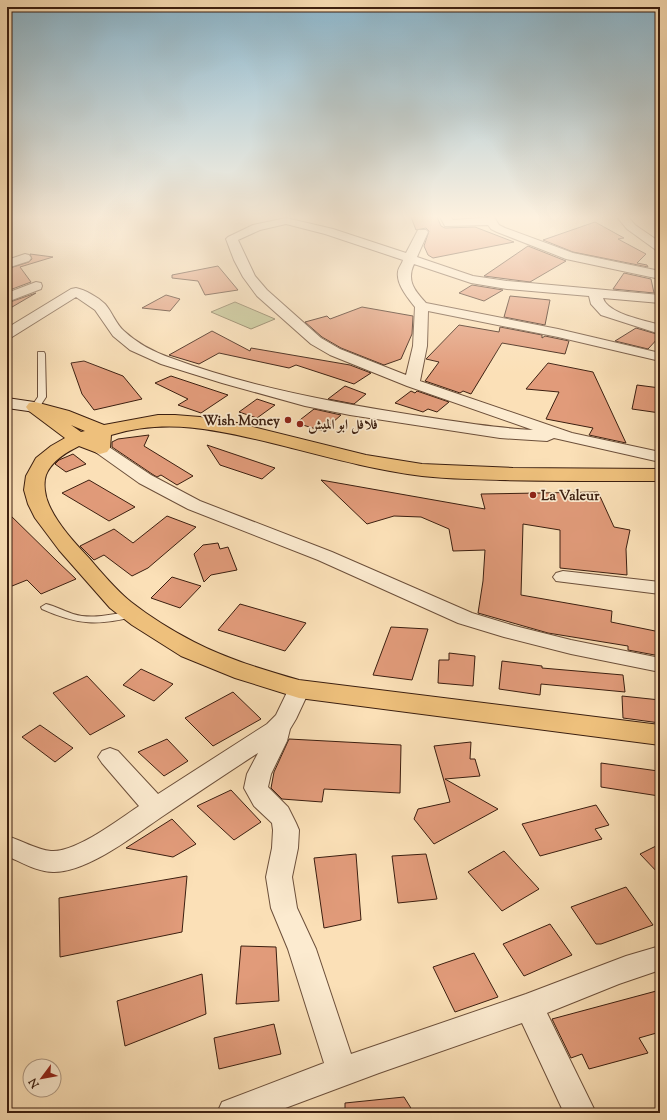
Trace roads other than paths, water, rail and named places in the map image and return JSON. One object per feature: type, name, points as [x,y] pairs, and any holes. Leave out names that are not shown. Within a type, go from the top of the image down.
[{"type":"highway","points":[[35,407],[78,439]]},
{"type":"highway","points":[[35,407],[63,415],[101,440]]},
{"type":"highway","points":[[660,475],[491,473],[421,470],[349,456],[253,432],[195,422],[170,420],[145,422],[101,440],[78,439],[53,453],[39,466],[34,485],[35,496],[41,511],[54,530],[105,591],[132,614],[188,649],[212,659],[264,679],[299,688],[660,735]]},
{"type":"street","points":[[245,269],[249,277],[272,303],[324,346],[353,360],[412,383],[568,436],[660,457]]},
{"type":"street","points":[[405,269],[404,278],[408,288],[422,306],[420,346],[412,383]]},
{"type":"street","points":[[441,269],[484,282],[595,294],[660,299]]},
{"type":"street","points":[[633,269],[660,275]]},
{"type":"street","points":[[7,298],[36,286]]},
{"type":"street","points":[[7,334],[23,322],[76,292],[100,307],[118,333],[135,347],[166,361],[227,380],[305,401],[350,410],[500,433],[540,436],[568,436]]},
{"type":"street","points":[[595,294],[598,304],[606,312],[660,330]]},
{"type":"street","points":[[422,306],[558,333],[660,357]]},
{"type":"street","points":[[7,403],[35,407]]},
{"type":"street","points":[[101,440],[145,479],[194,505],[325,556],[465,618],[511,632],[563,645],[660,665]]},
{"type":"street","points":[[563,576],[660,588]]},
{"type":"street","points":[[7,846],[48,862],[66,860],[96,846],[268,735],[285,719],[299,688]]},
{"type":"street","points":[[279,725],[275,741],[259,774],[256,788],[263,799],[279,814],[284,823],[286,830],[285,848],[279,877],[284,908],[302,949],[342,1072]]},
{"type":"street","points":[[110,757],[155,808]]},
{"type":"street","points":[[233,1113],[342,1072],[529,1007],[608,975],[660,958]]},
{"type":"street","points":[[529,1007],[580,1113]]},
{"type":"lane","points":[[35,407],[42,398],[41,354]]},
{"type":"lane","points":[[46,607],[68,617],[85,621],[132,614]]},
{"type":"place","name":"Wish Money","points":[[288,420]]},
{"type":"place","name":"فلافل ابو الميش","points":[[300,424]]},
{"type":"place","name":"La Valeur","points":[[533,495]]}]
